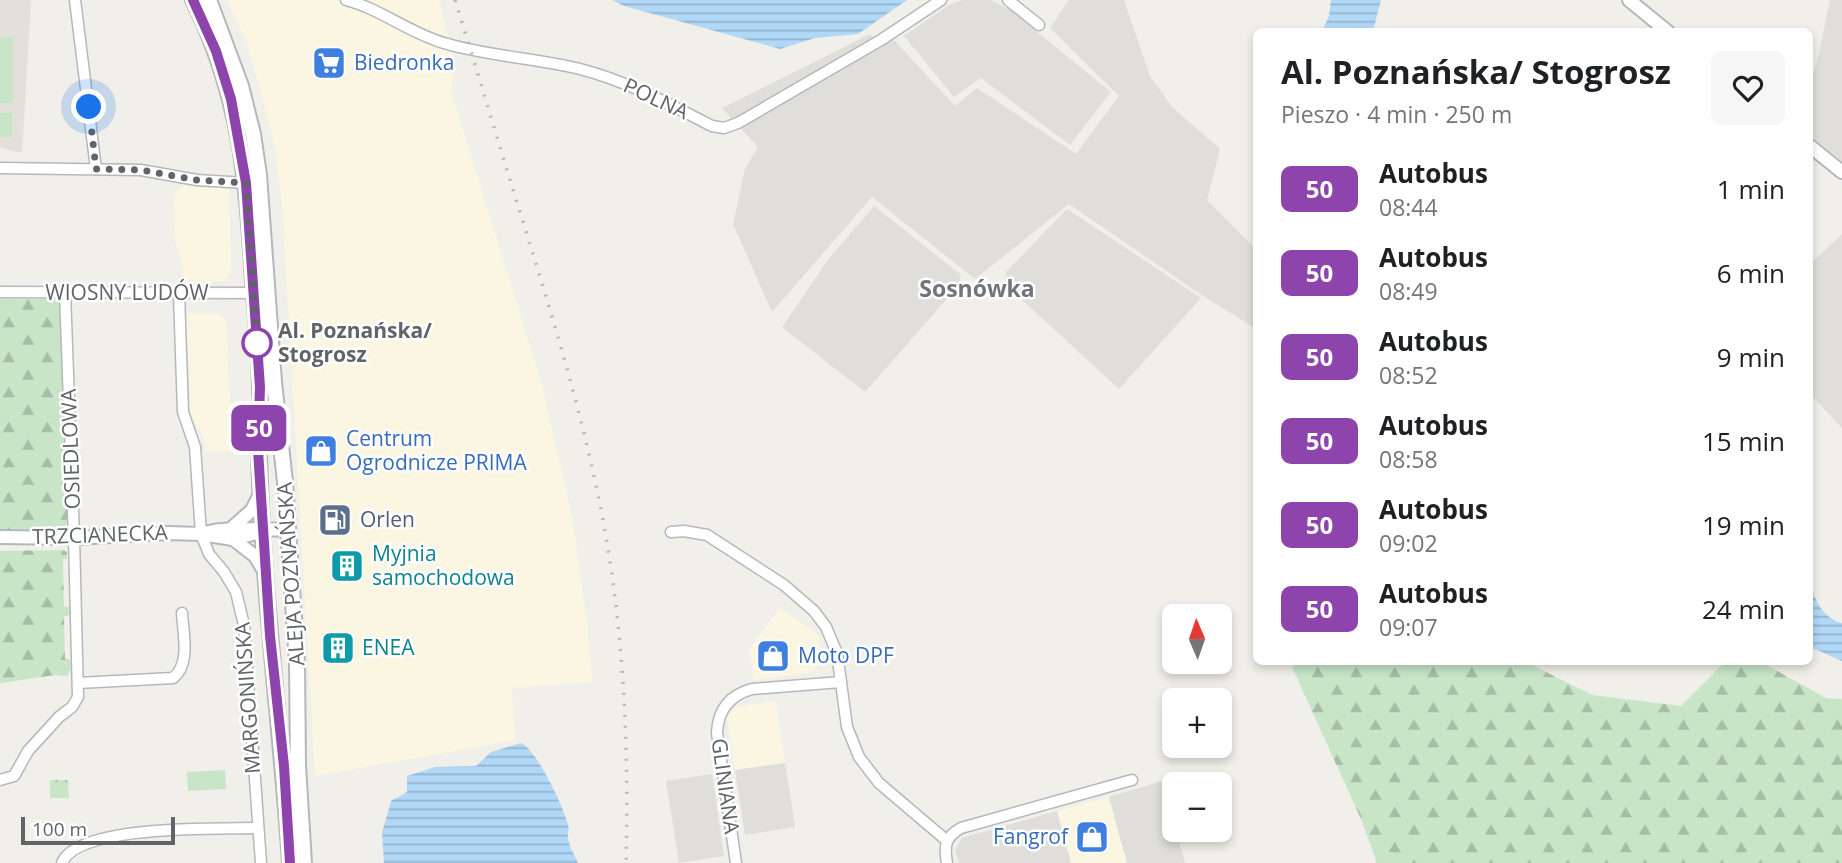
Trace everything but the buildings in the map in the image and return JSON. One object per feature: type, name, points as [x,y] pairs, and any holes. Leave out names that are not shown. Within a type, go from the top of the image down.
[{"type":"main road","name":"ALEJA POZNAŃSKA","points":[[208,4],[216,51],[231,99],[246,183],[260,387],[258,450],[274,685],[284,766],[290,863]]},
{"type":"main road","name":"ALEJA POZNAŃSKA","points":[[208,4],[241,86],[258,168],[274,382],[284,460],[296,648],[298,766],[304,863]]},
{"type":"main road","points":[[269,618],[280,643],[296,648]]},
{"type":"street","points":[[75,0],[96,169]]},
{"type":"street","name":"POLNA","points":[[346,0],[445,43],[545,61],[615,79],[712,126],[724,128],[738,123],[827,72],[941,0]]},
{"type":"street","points":[[1008,0],[1039,26]]},
{"type":"street","points":[[1629,0],[1663,28]]},
{"type":"street","points":[[1813,148],[1842,172]]},
{"type":"street","points":[[0,167],[141,170],[197,180],[246,183]]},
{"type":"street","name":"WIOSNY LUDÓW","points":[[0,292],[254,293]]},
{"type":"street","name":"OSIEDLOWA","points":[[0,780],[14,776],[28,751],[59,717],[75,704],[78,683],[65,292]]},
{"type":"street","name":"MARGONIŃSKA","points":[[179,294],[183,412],[195,447],[201,534],[207,551],[236,592],[242,615],[261,863]]},
{"type":"street","points":[[261,490],[252,510],[233,533],[255,556],[267,576]]},
{"type":"street","name":"TRZCIANECKA","points":[[0,537],[74,538],[288,529]]},
{"type":"street","points":[[671,533],[684,531],[706,535],[802,598],[826,627],[833,641],[840,665],[847,727],[864,765],[879,783],[946,840]]},
{"type":"street","points":[[78,683],[173,678],[182,669],[184,660],[182,612]]},
{"type":"street","name":"GLINIANA","points":[[736,863],[717,733],[717,723],[726,704],[741,692],[752,689],[841,682]]},
{"type":"street","points":[[947,863],[944,849],[946,840],[961,828],[1132,780]]},
{"type":"street","points":[[62,863],[71,850],[119,835],[142,831],[258,828]]},
{"type":"shaded area","points":[[0,0],[31,0],[22,153],[0,148]]},
{"type":"shaded area","points":[[227,0],[439,0],[454,59],[452,94],[542,385],[572,516],[588,631],[592,682],[512,688],[515,740],[315,776],[282,202],[274,142],[247,43]]},
{"type":"shaded area","points":[[962,0],[991,0],[1010,10],[1111,92],[1070,145],[981,78],[954,97],[904,36],[949,5]]},
{"type":"shaded area","points":[[1069,0],[1124,0],[1150,76],[1172,107],[1220,149],[1207,200],[1253,246],[1253,327],[1069,204],[975,279],[872,197],[772,312],[733,224],[745,169],[758,147],[722,108],[868,35],[895,41],[955,106],[977,88],[1076,154],[1119,96],[1050,28]]},
{"type":"shaded area","points":[[1830,0],[1842,0],[1842,161],[1813,137],[1813,75]]},
{"type":"shaded area","points":[[185,182],[229,188],[231,273],[223,281],[182,284],[183,270],[175,241],[174,195]]},
{"type":"shaded area","points":[[874,206],[960,274],[960,284],[865,392],[782,327],[827,261]]},
{"type":"shaded area","points":[[1067,209],[1201,298],[1119,389],[1005,284],[1006,272]]},
{"type":"shaded area","points":[[1842,234],[1842,428],[1813,397],[1813,261]]},
{"type":"shaded area","points":[[186,313],[218,313],[226,321],[233,451],[205,452],[204,438],[191,417]]},
{"type":"shaded area","points":[[780,608],[818,635],[822,659],[813,672],[754,680],[749,650]]},
{"type":"shaded area","points":[[776,701],[785,763],[735,770],[727,718],[736,707]]},
{"type":"shaded area","points":[[785,763],[795,827],[745,835],[735,770]]},
{"type":"shaded area","points":[[712,774],[724,856],[679,863],[666,781]]},
{"type":"shaded area","points":[[1162,781],[1162,842],[1179,842],[1185,863],[1127,863],[1109,797]]},
{"type":"shaded area","name":"Fangrof","points":[[1109,797],[1127,863],[1071,863],[1057,811]]},
{"type":"shaded area","points":[[1057,811],[1071,863],[959,863],[955,850],[962,838]]},
{"type":"green space","points":[[0,37],[13,37],[13,103],[0,103]]},
{"type":"green space","points":[[0,113],[12,113],[12,137],[0,137]]},
{"type":"green space","points":[[0,299],[53,299],[60,304],[69,515],[66,526],[49,530],[0,531]]},
{"type":"green space","points":[[0,551],[67,552],[67,559],[63,559],[64,607],[69,607],[72,611],[64,616],[65,659],[70,660],[72,667],[67,676],[55,675],[0,683]]},
{"type":"green space","points":[[1532,665],[1592,695],[1681,706],[1722,665],[1766,665],[1826,698],[1842,699],[1842,863],[1377,863],[1362,821],[1292,667]]},
{"type":"green space","points":[[225,770],[226,789],[188,791],[187,772]]},
{"type":"green space","points":[[50,780],[68,780],[69,798],[50,798]]},
{"type":"water","points":[[612,0],[907,0],[858,34],[815,38],[780,49],[624,6]]},
{"type":"water","points":[[1331,0],[1381,0],[1374,28],[1323,28],[1329,16]]},
{"type":"water","points":[[1813,592],[1821,608],[1835,621],[1842,623],[1842,661],[1813,648]]},
{"type":"water","points":[[521,743],[535,756],[556,793],[568,825],[569,843],[578,863],[384,863],[382,833],[391,801],[407,792],[407,776],[435,767],[476,766],[491,752]]},
{"type":"railway","points":[[455,0],[558,337],[578,409],[603,520],[616,605],[624,691],[626,863]]},
{"type":"bus line","name":"50","points":[[193,0],[216,51],[231,99],[246,183],[260,387],[258,450],[270,636],[284,766],[290,863]]},
{"type":"place","name":"Biedronka","points":[[329,63]]},
{"type":"place","name":"Al. Poznańska/ Stogrosz","points":[[257,343]]},
{"type":"place","name":"Centrum Ogrodnicze PRIMA","points":[[321,451]]},
{"type":"place","name":"Orlen","points":[[335,520]]},
{"type":"place","name":"Myjnia samochodowa","points":[[347,566]]},
{"type":"place","name":"ENEA","points":[[338,648]]},
{"type":"place","name":"Moto DPF","points":[[773,656]]},
{"type":"place","name":"Fangrof","points":[[1092,837]]},
{"type":"district","name":"Sosnówka","points":[[977,289]]},
{"type":"route","points":[[89,107],[96,169],[141,170],[197,180],[246,183],[258,349],[257,343]]}]
